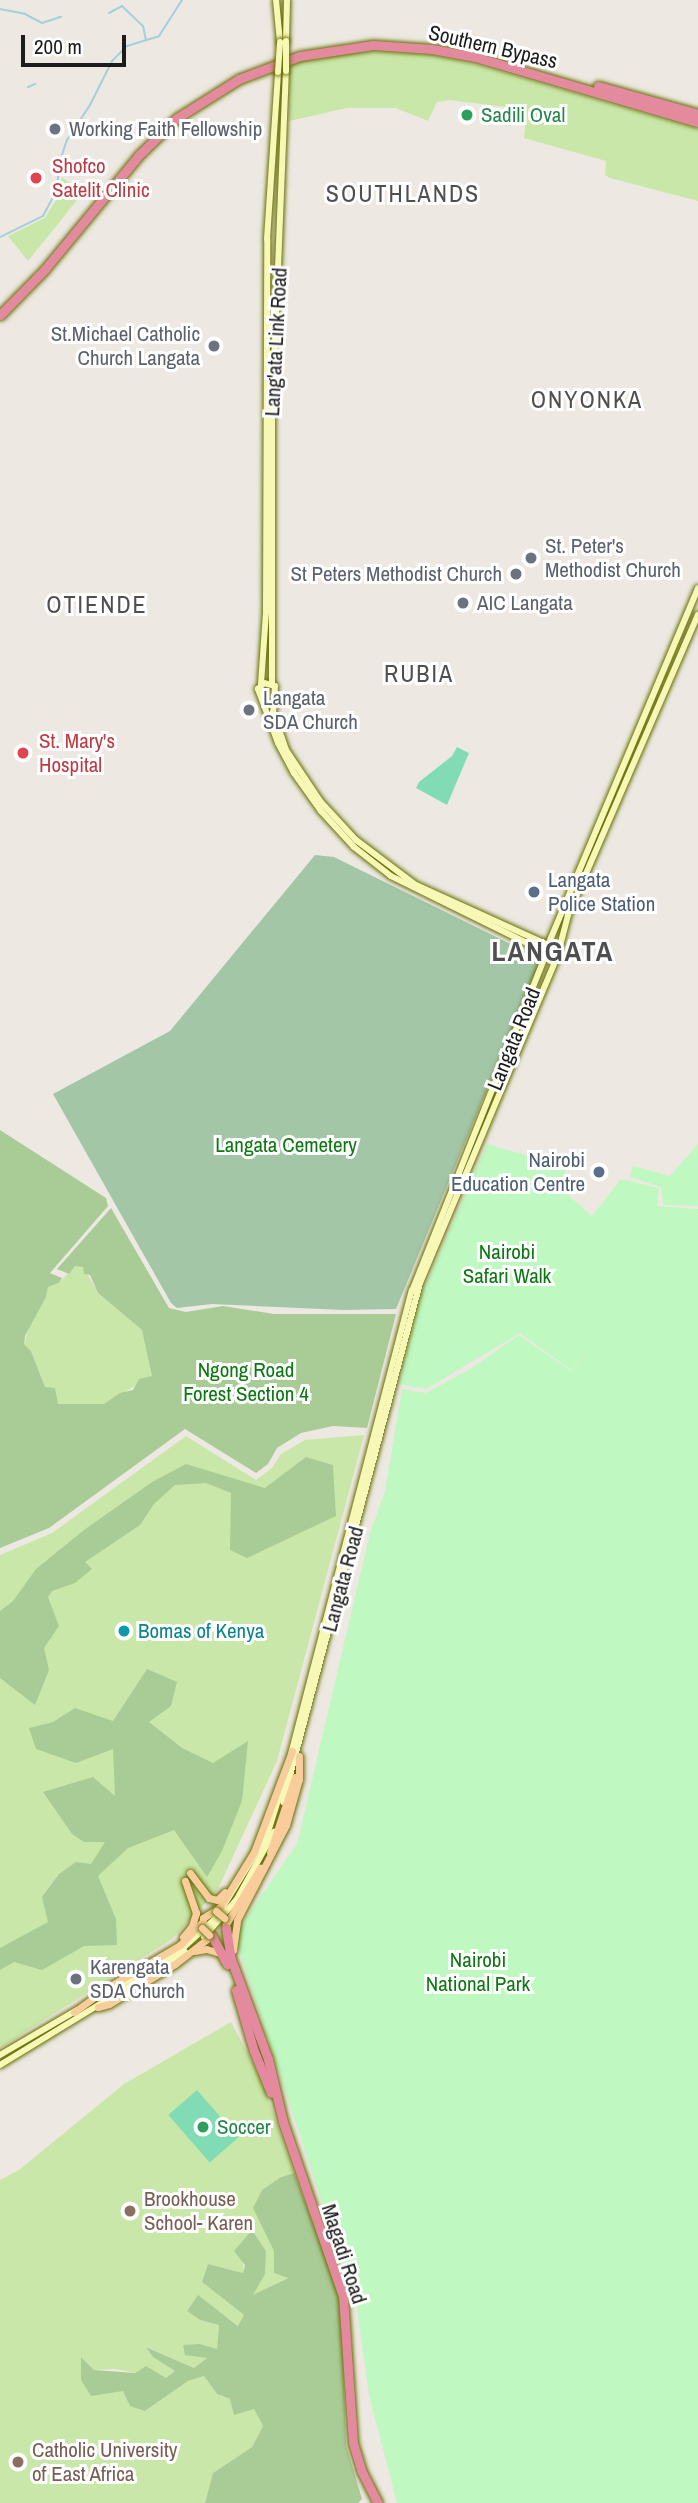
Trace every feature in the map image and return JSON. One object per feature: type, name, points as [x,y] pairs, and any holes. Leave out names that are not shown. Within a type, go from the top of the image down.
[{"type":"highway","name":"Southern Bypass","points":[[0,309],[128,158],[164,123],[205,91],[236,73],[298,51],[353,41],[418,41],[494,56],[698,114]]},
{"type":"highway","name":"Southern Bypass","points":[[0,315],[45,269],[139,155],[177,118],[239,79],[300,56],[373,45],[432,49],[475,57],[698,122]]},
{"type":"highway","name":"Magadi Road","points":[[222,1917],[231,1959],[257,2031],[263,2060]]},
{"type":"highway","name":"Magadi Road","points":[[206,1932],[224,1955],[263,2060],[343,2296],[353,2443],[361,2470],[378,2503]]},
{"type":"main road","name":"Lang'ata Link Road","points":[[272,684],[272,417],[282,222],[286,71],[276,0]]},
{"type":"main road","name":"Lang'ata Link Road","points":[[261,684],[266,612],[268,214],[278,76],[287,0]]},
{"type":"main road","points":[[272,158],[273,178],[279,183],[284,158]]},
{"type":"main road","points":[[268,214],[271,204],[279,203],[282,222]]},
{"type":"main road","points":[[548,945],[695,605],[698,588]]},
{"type":"main road","points":[[557,954],[568,915],[698,615]]},
{"type":"main road","points":[[557,954],[537,946],[415,887],[375,865],[321,811],[290,766],[257,692],[261,684],[272,684],[276,691],[273,699],[275,721],[286,750],[320,801],[356,840],[415,887],[537,946],[556,947],[557,954]]},
{"type":"main road","points":[[260,698],[273,699]]},
{"type":"main road","points":[[606,808],[611,805],[614,811]]},
{"type":"main road","points":[[537,946],[555,929]]},
{"type":"main road","name":"Langata Road","points":[[296,1753],[412,1291],[542,969],[537,946]]},
{"type":"main road","name":"Langata Road","points":[[0,2065],[184,1953],[219,1922],[237,1899],[271,1837],[296,1753],[410,1313],[434,1245],[557,954]]},
{"type":"main road","points":[[222,1917],[267,1835],[287,1772],[296,1753]]},
{"type":"main road","points":[[110,1986],[206,1932],[221,1934],[222,1917],[261,1836],[296,1753]]},
{"type":"main road","points":[[222,1917],[275,1842],[296,1753]]},
{"type":"main road","points":[[257,2031],[255,2014],[234,1952],[234,1928],[283,1834],[298,1782],[296,1753]]},
{"type":"main road","points":[[190,1873],[207,1896],[220,1899],[261,1836]]},
{"type":"main road","points":[[74,2012],[188,1931],[196,1912],[185,1881]]},
{"type":"main road","points":[[98,2007],[110,2004],[193,1951],[206,1932],[206,1914],[222,1917]]},
{"type":"main road","points":[[0,2055],[172,1956],[206,1932]]},
{"type":"main road","points":[[193,1951],[206,1949],[224,1955]]},
{"type":"green space","points":[[369,51],[432,55],[478,65],[698,129],[698,201],[610,178],[605,175],[606,161],[524,138],[526,117],[505,107],[449,100],[437,102],[428,121],[396,108],[347,108],[289,121],[290,63]]},
{"type":"green space","points":[[62,177],[82,194],[28,261],[8,236],[45,218],[56,200]]},
{"type":"green space","points":[[457,747],[469,753],[447,805],[416,788],[419,782],[452,756]]},
{"type":"green space","name":"Langata Cemetery","points":[[315,855],[334,857],[541,959],[396,1309],[343,1310],[212,1304],[177,1308],[171,1303],[53,1094],[170,1031]]},
{"type":"green space","name":"Ngong Road Forest Section 4","points":[[0,1130],[106,1198],[108,1206],[50,1273],[62,1278],[59,1283],[48,1287],[46,1297],[25,1336],[24,1344],[31,1351],[45,1387],[55,1388],[58,1404],[104,1404],[120,1393],[133,1390],[139,1379],[152,1376],[142,1330],[98,1293],[90,1275],[84,1274],[83,1267],[75,1266],[69,1274],[57,1269],[111,1208],[169,1308],[186,1312],[223,1306],[274,1314],[396,1314],[367,1428],[333,1426],[301,1433],[277,1448],[268,1464],[256,1473],[185,1429],[49,1528],[0,1548]]},
{"type":"green space","name":"Nairobi National Park","points":[[487,1144],[536,1158],[541,1154],[560,1156],[568,1165],[559,1187],[592,1216],[620,1180],[659,1188],[657,1206],[698,1209],[698,2503],[397,2503],[369,2395],[357,2309],[234,1935],[297,1844],[370,1533],[385,1491],[402,1389],[426,1393],[472,1368],[519,1335],[571,1371],[604,1331],[571,1370],[520,1333],[426,1389],[399,1384],[421,1295]]},
{"type":"green space","points":[[698,1144],[698,1206],[663,1205],[661,1187],[630,1177],[633,1166],[670,1176]]},
{"type":"green space","points":[[75,1266],[83,1266],[98,1293],[142,1330],[146,1343],[152,1376],[104,1404],[58,1404],[45,1387],[31,1351],[24,1344],[31,1321],[46,1297],[48,1287],[59,1283]]},
{"type":"green space","points":[[364,1435],[277,1761],[218,1889],[172,1939],[0,2048],[0,1555],[52,1533],[186,1436],[256,1480],[272,1468],[281,1454],[305,1440]]},
{"type":"green space","points":[[306,1457],[333,1465],[336,1516],[247,1558],[230,1550],[231,1493],[206,1483],[175,1485],[154,1504],[140,1525],[85,1562],[92,1569],[75,1583],[52,1591],[48,1597],[59,1626],[44,1648],[49,1670],[35,1705],[0,1678],[0,1611],[13,1601],[36,1569],[84,1530],[152,1482],[186,1464],[265,1488]]},
{"type":"green space","points":[[147,1669],[177,1682],[171,1706],[149,1722],[182,1748],[213,1763],[248,1741],[242,1801],[222,1851],[207,1877],[174,1830],[128,1848],[98,1876],[116,1919],[117,1945],[84,1946],[42,1970],[14,1962],[0,1970],[0,1948],[48,1922],[42,1897],[59,1874],[76,1862],[91,1864],[105,1842],[84,1842],[72,1834],[43,1792],[93,1777],[115,1796],[113,1749],[76,1763],[36,1749],[29,1728],[53,1722],[75,1708],[113,1721]]},
{"type":"green space","points":[[231,2022],[262,2081],[294,2173],[281,2177],[274,2251],[275,2273],[289,2277],[252,2296],[266,2251],[252,2230],[244,2240],[243,2273],[208,2264],[202,2282],[244,2315],[239,2326],[198,2296],[187,2311],[200,2320],[219,2325],[217,2350],[200,2344],[208,2357],[194,2368],[147,2347],[153,2357],[175,2371],[166,2378],[115,2369],[94,2370],[82,2358],[81,2380],[123,2391],[145,2411],[188,2381],[204,2376],[217,2394],[254,2409],[263,2426],[252,2447],[213,2473],[205,2503],[0,2503],[0,2180],[19,2170],[124,2084]]},
{"type":"green space","name":"Soccer","points":[[197,2090],[238,2138],[210,2162],[168,2115]]},
{"type":"green space","points":[[294,2173],[341,2298],[346,2445],[362,2499],[358,2503],[205,2503],[213,2473],[252,2447],[263,2426],[254,2409],[234,2415],[230,2399],[217,2394],[204,2376],[188,2381],[145,2411],[130,2406],[123,2391],[91,2396],[81,2380],[81,2357],[94,2370],[135,2373],[146,2366],[166,2378],[175,2371],[153,2357],[146,2347],[194,2368],[207,2358],[185,2355],[183,2345],[200,2344],[217,2349],[219,2325],[200,2320],[187,2311],[198,2295],[238,2326],[244,2315],[202,2282],[208,2264],[243,2273],[245,2265],[234,2251],[252,2230],[266,2251],[265,2274],[253,2295],[288,2278],[274,2273],[274,2251],[253,2208],[262,2190],[281,2177]]},
{"type":"waterway","points":[[0,237],[43,216],[56,192],[61,158],[67,140],[90,105],[112,61],[127,46],[159,36],[182,0]]},
{"type":"waterway","points":[[109,13],[122,6],[143,26],[146,40]]},
{"type":"waterway","points":[[0,9],[25,14],[42,23],[61,17]]},
{"type":"waterway","points":[[28,87],[35,84]]},
{"type":"place","name":"Sadili Oval","points":[[467,115]]},
{"type":"place","name":"Working Faith Fellowship","points":[[55,129]]},
{"type":"place","name":"Shofco Satelit Clinic","points":[[36,178]]},
{"type":"place","name":"St.Michael Catholic Church Langata","points":[[214,346]]},
{"type":"place","name":"St. Peter's Methodist Church","points":[[531,558]]},
{"type":"place","name":"St Peters Methodist Church","points":[[516,574]]},
{"type":"place","name":"AIC Langata","points":[[463,603]]},
{"type":"place","name":"Langata SDA Church","points":[[249,710]]},
{"type":"place","name":"St. Mary's Hospital","points":[[23,753]]},
{"type":"place","name":"Langata Police Station","points":[[534,892]]},
{"type":"place","name":"Nairobi Education Centre","points":[[599,1172]]},
{"type":"place","name":"Bomas of Kenya","points":[[124,1631]]},
{"type":"place","name":"Karengata SDA Church","points":[[76,1979]]},
{"type":"place","name":"Soccer","points":[[203,2127]]},
{"type":"place","name":"Brookhouse School- Karen","points":[[130,2211]]},
{"type":"place","name":"Catholic University of East Africa","points":[[18,2462]]},
{"type":"district","name":"SOUTHLANDS","points":[[403,194]]},
{"type":"district","name":"ONYONKA","points":[[587,400]]},
{"type":"district","name":"OTIENDE","points":[[97,605]]},
{"type":"district","name":"RUBIA","points":[[419,674]]},
{"type":"district","name":"LANGATA","points":[[553,951]]},
{"type":"park label","name":"Nairobi Safari Walk","points":[[507,1264]]}]
